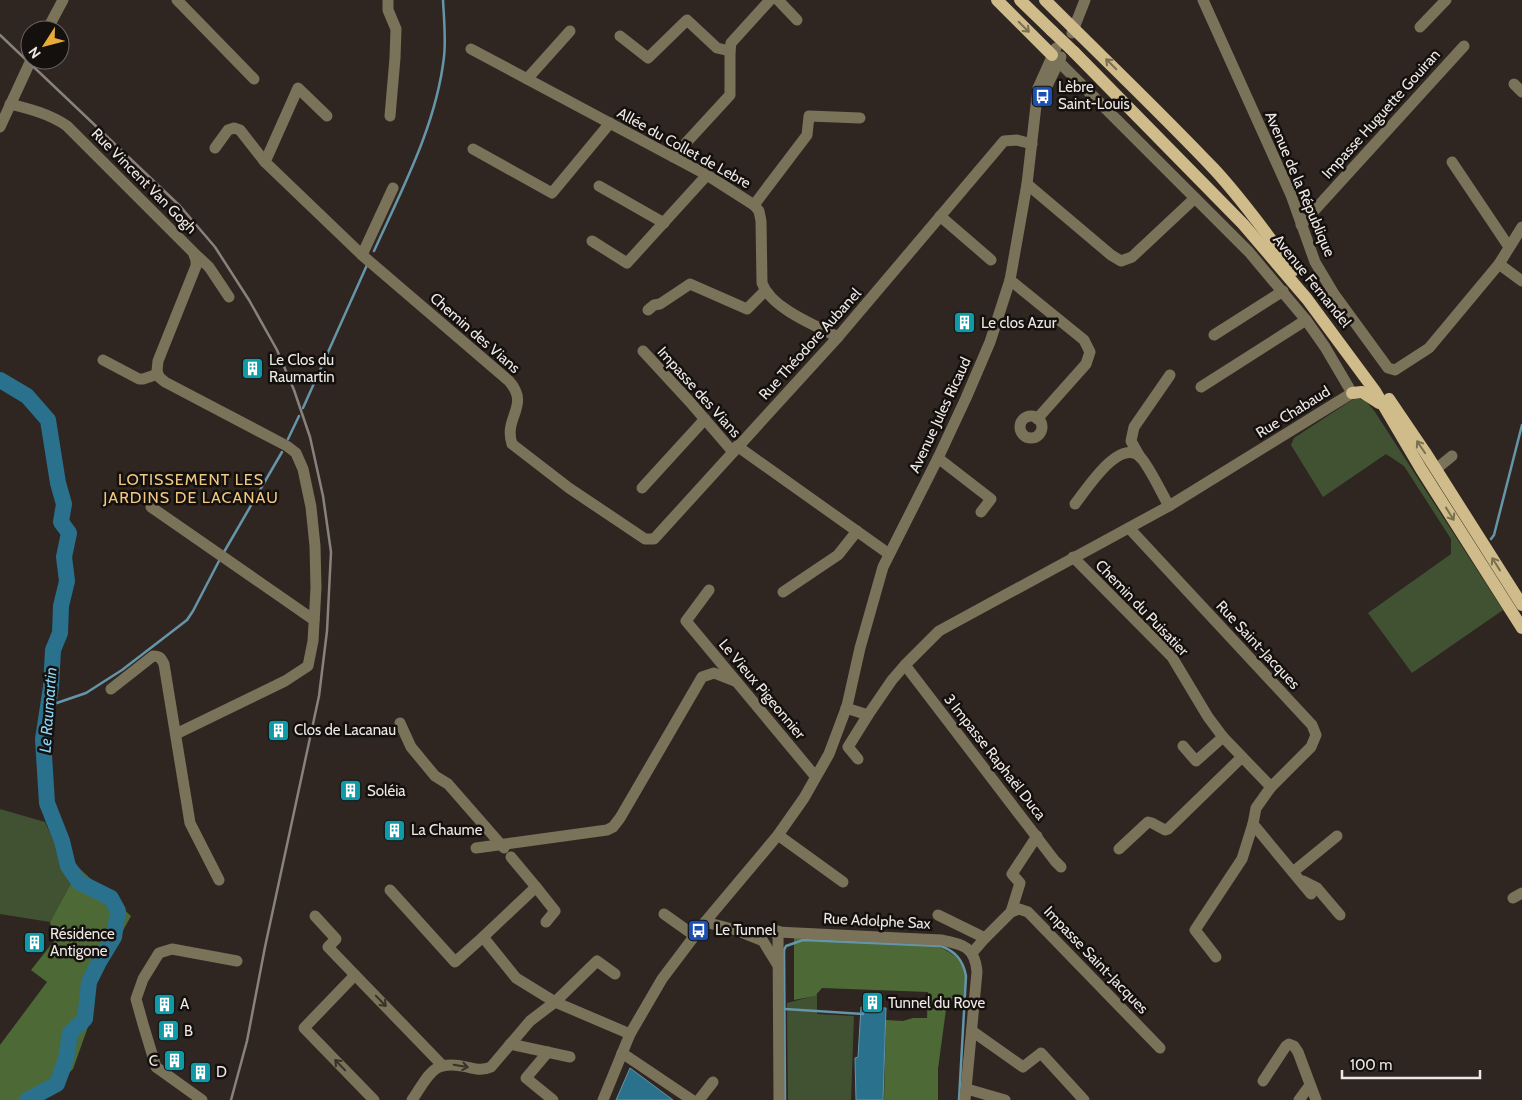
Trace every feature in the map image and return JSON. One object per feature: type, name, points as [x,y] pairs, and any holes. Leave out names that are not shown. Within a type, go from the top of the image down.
[{"type":"main road","points":[[997,0],[1063,53]]},
{"type":"main road","name":"Avenue Fernandel","points":[[1020,0],[1065,28]]},
{"type":"main road","name":"Avenue Fernandel","points":[[1032,0],[1065,28]]},
{"type":"main road","points":[[1045,0],[1065,28],[1215,170],[1305,284]]},
{"type":"main road","name":"Avenue Fernandel","points":[[1063,53],[1065,28]]},
{"type":"main road","name":"Avenue Fernandel","points":[[1063,53],[1224,192],[1265,236],[1305,284],[1362,360],[1520,596]]},
{"type":"main road","name":"Avenue Fernandel","points":[[1063,53],[1206,185],[1276,261],[1342,345],[1388,412],[1421,469],[1522,628]]},
{"type":"main road","points":[[1352,393],[1358,391],[1367,394],[1388,412]]},
{"type":"street","points":[[52,20],[63,0]]},
{"type":"street","points":[[177,0],[254,79]]},
{"type":"street","points":[[388,0],[388,10],[396,29],[390,116]]},
{"type":"street","points":[[673,157],[730,95],[731,43],[770,0]]},
{"type":"street","points":[[778,0],[797,20]]},
{"type":"street","points":[[1065,28],[1084,0]]},
{"type":"street","name":"Avenue de la République","points":[[1203,0],[1291,195],[1315,262],[1334,294],[1388,368],[1396,370],[1429,348],[1499,264]]},
{"type":"street","points":[[1420,27],[1446,0]]},
{"type":"street","points":[[620,36],[648,58],[687,20],[717,48],[730,51]]},
{"type":"street","points":[[527,79],[570,31]]},
{"type":"street","name":"Impasse Huguette Gouiran","points":[[1301,225],[1464,46]]},
{"type":"street","name":"Allée du Collet de Lebre","points":[[471,49],[707,175],[754,205],[759,210],[762,221],[762,282],[765,291]]},
{"type":"street","name":"Avenue Jules Ricaud","points":[[603,1100],[630,1034],[662,979],[705,922],[778,835],[804,798],[829,754],[846,708],[882,567],[938,458],[990,342],[1010,280],[1027,184],[1038,88],[1063,53]]},
{"type":"street","name":"Rue Chabaud","points":[[858,759],[848,747],[868,715],[892,680],[939,631],[1169,506],[1352,393],[1326,346],[1283,291],[1063,53]]},
{"type":"street","points":[[0,127],[26,70]]},
{"type":"street","points":[[265,162],[298,88],[327,116]]},
{"type":"street","name":"Rue Vincent Van Gogh","points":[[10,104],[45,114],[67,126],[193,252],[196,266],[160,352],[158,374]]},
{"type":"street","points":[[754,205],[808,135],[810,116],[860,118]]},
{"type":"street","points":[[473,149],[552,193],[610,123]]},
{"type":"street","name":"Chemin des Vians","points":[[215,148],[228,130],[234,128],[240,130],[265,162],[362,255],[502,375],[516,390],[518,401],[509,435],[512,444],[569,488],[645,539],[654,539],[735,449]]},
{"type":"street","name":"Rue Théodore Aubanel","points":[[735,449],[838,337],[1004,141],[1017,140],[1032,144]]},
{"type":"street","points":[[1452,162],[1509,247]]},
{"type":"street","points":[[592,241],[627,263],[707,175]]},
{"type":"street","points":[[1027,184],[1111,255],[1122,260],[1132,257],[1195,198]]},
{"type":"street","points":[[599,186],[664,224]]},
{"type":"street","points":[[362,255],[393,188]]},
{"type":"street","points":[[940,216],[991,260]]},
{"type":"street","points":[[1522,227],[1499,264],[1522,281]]},
{"type":"street","points":[[193,252],[208,267],[229,297]]},
{"type":"street","points":[[1010,280],[1084,340],[1090,352],[1086,364],[1038,418]]},
{"type":"street","points":[[648,310],[690,284],[747,309],[765,291],[780,306],[838,337]]},
{"type":"street","points":[[1214,335],[1283,291]]},
{"type":"street","points":[[1201,387],[1306,320]]},
{"type":"street","name":"Impasse des Vians","points":[[643,351],[705,420],[735,449]]},
{"type":"street","points":[[103,360],[139,379],[158,374],[165,382],[287,446],[296,453],[303,469],[311,507],[315,546],[316,588],[312,650],[308,666],[285,682],[176,734]]},
{"type":"street","points":[[1169,506],[1131,441],[1134,427],[1170,375]]},
{"type":"street","points":[[642,488],[705,420]]},
{"type":"street","points":[[735,449],[888,554]]},
{"type":"street","points":[[1075,504],[1109,462],[1119,454],[1130,452],[1141,458]]},
{"type":"street","points":[[1436,469],[1452,456]]},
{"type":"street","points":[[938,458],[991,499],[981,512]]},
{"type":"street","points":[[151,507],[314,620]]},
{"type":"street","name":"Rue Saint-Jacques","points":[[1129,528],[1312,726],[1316,735],[1311,747],[1271,787]]},
{"type":"street","points":[[783,592],[838,555],[857,531]]},
{"type":"street","name":"Chemin du Puisatier","points":[[1073,558],[1172,657],[1208,717],[1223,737],[1271,787]]},
{"type":"street","name":"Le Vieux Pigeonnier","points":[[709,590],[686,621],[815,776]]},
{"type":"street","points":[[111,689],[153,656],[161,658],[164,664],[190,823],[219,880]]},
{"type":"street","name":"3 Impasse Raphaël Duca","points":[[905,665],[1055,861],[1062,867]]},
{"type":"street","points":[[476,848],[506,850],[607,830],[613,827],[702,677],[714,673],[737,682]]},
{"type":"street","points":[[846,708],[868,715]]},
{"type":"street","points":[[400,723],[411,747],[435,776],[448,784],[506,850],[555,911],[546,922]]},
{"type":"street","points":[[1183,746],[1196,760],[1223,737]]},
{"type":"street","points":[[1196,794],[1240,755]]},
{"type":"street","points":[[1119,849],[1148,822],[1168,830],[1240,755]]},
{"type":"street","points":[[1216,957],[1195,930],[1242,859],[1256,808],[1271,787]]},
{"type":"street","points":[[1253,824],[1311,894]]},
{"type":"street","points":[[778,835],[843,882]]},
{"type":"street","points":[[1005,1100],[966,1094],[978,972],[976,960],[972,953],[1011,912],[1020,883],[1012,874],[1037,836]]},
{"type":"street","points":[[1296,876],[1337,836]]},
{"type":"street","points":[[1296,876],[1317,888],[1340,915]]},
{"type":"street","points":[[390,890],[455,962],[536,887]]},
{"type":"street","name":"Impasse Saint-Jacques","points":[[1011,912],[1019,909],[1028,912],[1160,1048]]},
{"type":"street","points":[[664,914],[694,936]]},
{"type":"street","name":"Rue Adolphe Sax","points":[[938,915],[985,938]]},
{"type":"street","points":[[315,916],[336,939],[328,947],[442,1065]]},
{"type":"street","name":"Rue Adolphe Sax","points":[[705,922],[736,930],[770,934],[942,940],[961,944],[972,953]]},
{"type":"street","points":[[770,934],[778,966],[779,1100]]},
{"type":"street","points":[[770,934],[778,966]]},
{"type":"street","points":[[483,937],[516,978],[554,1002],[630,1034]]},
{"type":"street","points":[[202,1100],[156,1067],[136,999],[143,979],[159,953],[172,949],[237,961]]},
{"type":"street","points":[[412,1100],[432,1072],[442,1065],[454,1064],[484,1070],[491,1067],[530,1021],[554,1002],[597,961],[615,974]]},
{"type":"street","points":[[355,975],[304,1028],[374,1100]]},
{"type":"street","points":[[972,1032],[1024,1067],[1041,1053],[1084,1100]]},
{"type":"street","points":[[510,1044],[570,1056]]},
{"type":"street","points":[[1263,1081],[1286,1046],[1290,1044],[1298,1052],[1316,1100]]},
{"type":"street","points":[[548,1052],[526,1078],[553,1100]]},
{"type":"street","points":[[622,1053],[692,1100]]},
{"type":"street","points":[[699,1100],[713,1082]]},
{"type":"street","points":[[1299,1100],[1310,1086]]},
{"type":"green space","points":[[1355,398],[1365,400],[1375,412],[1503,610],[1412,673],[1368,613],[1451,554],[1451,539],[1404,466],[1386,454],[1323,497],[1291,445],[1294,438]]},
{"type":"green space","points":[[0,809],[45,822],[72,881],[50,922],[0,914]]},
{"type":"green space","points":[[79,868],[131,916],[95,981],[89,1024],[73,1069],[42,1100],[0,1100],[0,1045],[47,982],[31,970],[54,941],[50,922]]},
{"type":"green space","points":[[794,933],[938,946],[961,962],[966,972],[966,1000],[947,1002],[938,1069],[938,1100],[884,1100],[886,1020],[903,1021],[913,1018],[927,1018],[928,992],[822,988],[815,996],[794,1000]]},
{"type":"green space","points":[[817,993],[817,1014],[854,1016],[851,1100],[788,1100],[787,1003],[814,996]]},
{"type":"water","points":[[861,1007],[886,1008],[883,1100],[856,1100],[855,1058],[858,1057]]},
{"type":"water","points":[[630,1068],[673,1100],[616,1100]]},
{"type":"waterway","points":[[374,251],[406,181],[434,108],[444,57],[443,0]]},
{"type":"waterway","points":[[303,408],[367,265]]},
{"type":"waterway","name":"Le Raumartin","points":[[0,380],[27,396],[48,420],[58,483],[64,504],[61,522],[69,533],[64,557],[67,581],[61,606],[60,633],[53,650],[51,687],[43,739],[47,803],[62,841],[68,866],[79,882],[111,898],[118,911],[114,937],[89,982],[85,1019],[70,1033],[66,1059],[57,1084],[27,1100]]},
{"type":"waterway","points":[[288,439],[299,416]]},
{"type":"waterway","points":[[1491,539],[1494,535],[1522,425]]},
{"type":"waterway","points":[[224,552],[282,452]]},
{"type":"waterway","points":[[48,706],[86,693],[122,670],[187,620],[220,559]]},
{"type":"waterway","points":[[785,1100],[784,950],[786,946],[803,940],[941,946],[958,957],[963,965],[966,976],[959,1100]]},
{"type":"waterway","points":[[785,1009],[863,1014]]},
{"type":"railway","points":[[0,35],[180,206],[215,247],[249,300],[277,350],[294,390],[310,437],[323,496],[331,552],[327,631],[319,696],[265,947],[247,1041],[231,1100]]},
{"type":"place","name":"Lèbre Saint-Louis","points":[[1042,96]]},
{"type":"place","name":"Le clos Azur","points":[[965,323]]},
{"type":"place","name":"Le Clos du Raumartin","points":[[253,369]]},
{"type":"place","name":"Clos de Lacanau","points":[[278,730]]},
{"type":"place","name":"Soléia","points":[[351,791]]},
{"type":"place","name":"La Chaume","points":[[395,830]]},
{"type":"place","name":"Le Tunnel","points":[[699,930]]},
{"type":"place","name":"Résidence Antigone","points":[[34,943]]},
{"type":"place","name":"Tunnel du Rove","points":[[872,1003]]},
{"type":"place","name":"A","points":[[164,1004]]},
{"type":"place","name":"B","points":[[168,1031]]},
{"type":"place","name":"C","points":[[174,1061]]},
{"type":"place","name":"D","points":[[200,1072]]},
{"type":"district","name":"LOTISSEMENT LES JARDINS DE LACANAU","points":[[191,488]]}]
